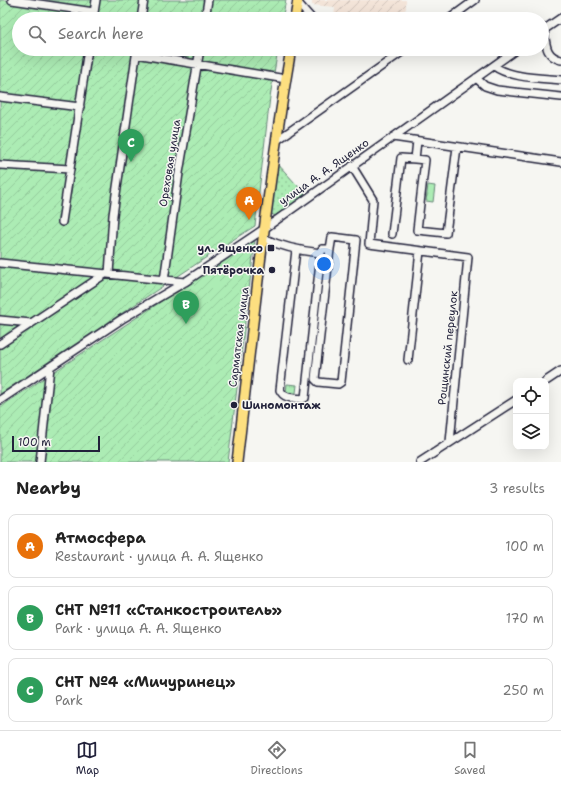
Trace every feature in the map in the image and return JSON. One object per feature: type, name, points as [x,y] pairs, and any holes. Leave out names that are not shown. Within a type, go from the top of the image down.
[{"type":"main road","points":[[296,12],[298,2]]},
{"type":"main road","name":"Сарматская улица","points":[[237,462],[263,234],[290,56]]},
{"type":"street","points":[[12,0],[74,12]]},
{"type":"street","points":[[94,12],[96,0]]},
{"type":"street","points":[[142,12],[144,0]]},
{"type":"street","points":[[206,12],[208,0]]},
{"type":"street","points":[[459,12],[475,0]]},
{"type":"street","points":[[298,2],[306,12]]},
{"type":"street","points":[[549,27],[561,18]]},
{"type":"street","points":[[549,53],[561,60]]},
{"type":"street","points":[[62,222],[87,56]]},
{"type":"street","points":[[107,274],[113,215],[136,56]]},
{"type":"street","points":[[157,56],[286,79]]},
{"type":"street","name":"Ореховая улица","points":[[164,281],[179,173],[199,56]]},
{"type":"street","points":[[276,142],[396,56]]},
{"type":"street","name":"улица А. А. Ященко","points":[[0,400],[122,319],[263,234],[352,166],[508,56]]},
{"type":"street","points":[[494,66],[509,74],[561,80]]},
{"type":"street","points":[[476,78],[485,86],[497,90],[561,97]]},
{"type":"street","points":[[0,97],[80,107]]},
{"type":"street","points":[[393,137],[561,162]]},
{"type":"street","points":[[415,159],[417,141]]},
{"type":"street","points":[[392,234],[402,158],[425,160],[417,230],[446,233],[456,147]]},
{"type":"street","points":[[0,165],[70,169]]},
{"type":"street","points":[[352,166],[373,200],[369,244],[420,251],[408,360]]},
{"type":"street","points":[[263,234],[276,244],[296,250],[321,253]]},
{"type":"street","points":[[332,238],[355,240],[357,242],[341,382],[338,384],[318,382],[315,379],[330,249],[332,238]]},
{"type":"street","points":[[296,250],[280,390],[285,397],[302,399],[305,398],[321,253],[322,249],[330,249]]},
{"type":"street","name":"Рощинский переулок","points":[[420,251],[468,257],[450,442]]},
{"type":"street","points":[[0,263],[185,282]]},
{"type":"street","points":[[0,344],[107,274]]},
{"type":"street","points":[[0,320],[31,323]]},
{"type":"street","points":[[40,462],[50,367]]},
{"type":"street","points":[[549,379],[561,371]]},
{"type":"street","points":[[420,462],[513,402]]},
{"type":"shaded area","points":[[312,0],[406,0],[406,9],[402,12],[335,12],[335,7],[312,5]]},
{"type":"green space","points":[[0,0],[286,0],[283,12],[12,12],[12,56],[277,56],[270,97],[255,226],[0,394]]},
{"type":"green space","points":[[276,162],[306,195],[278,216],[271,213]]},
{"type":"green space","points":[[428,185],[435,186],[433,202],[426,201]]},
{"type":"green space","points":[[255,240],[228,462],[0,462],[0,407]]},
{"type":"green space","points":[[287,384],[297,385],[296,393],[286,392]]},
{"type":"place","name":"СНТ №4 «Мичуринец»","points":[[131,162]]},
{"type":"place","name":"Атмосфера","points":[[249,220]]},
{"type":"place","name":"ул. Ященко","points":[[271,248]]},
{"type":"place","name":"Пятёрочка","points":[[272,270]]},
{"type":"place","name":"СНТ №11 «Станкостроитель»","points":[[186,324]]},
{"type":"place","name":"Шиномонтаж","points":[[234,405]]}]
